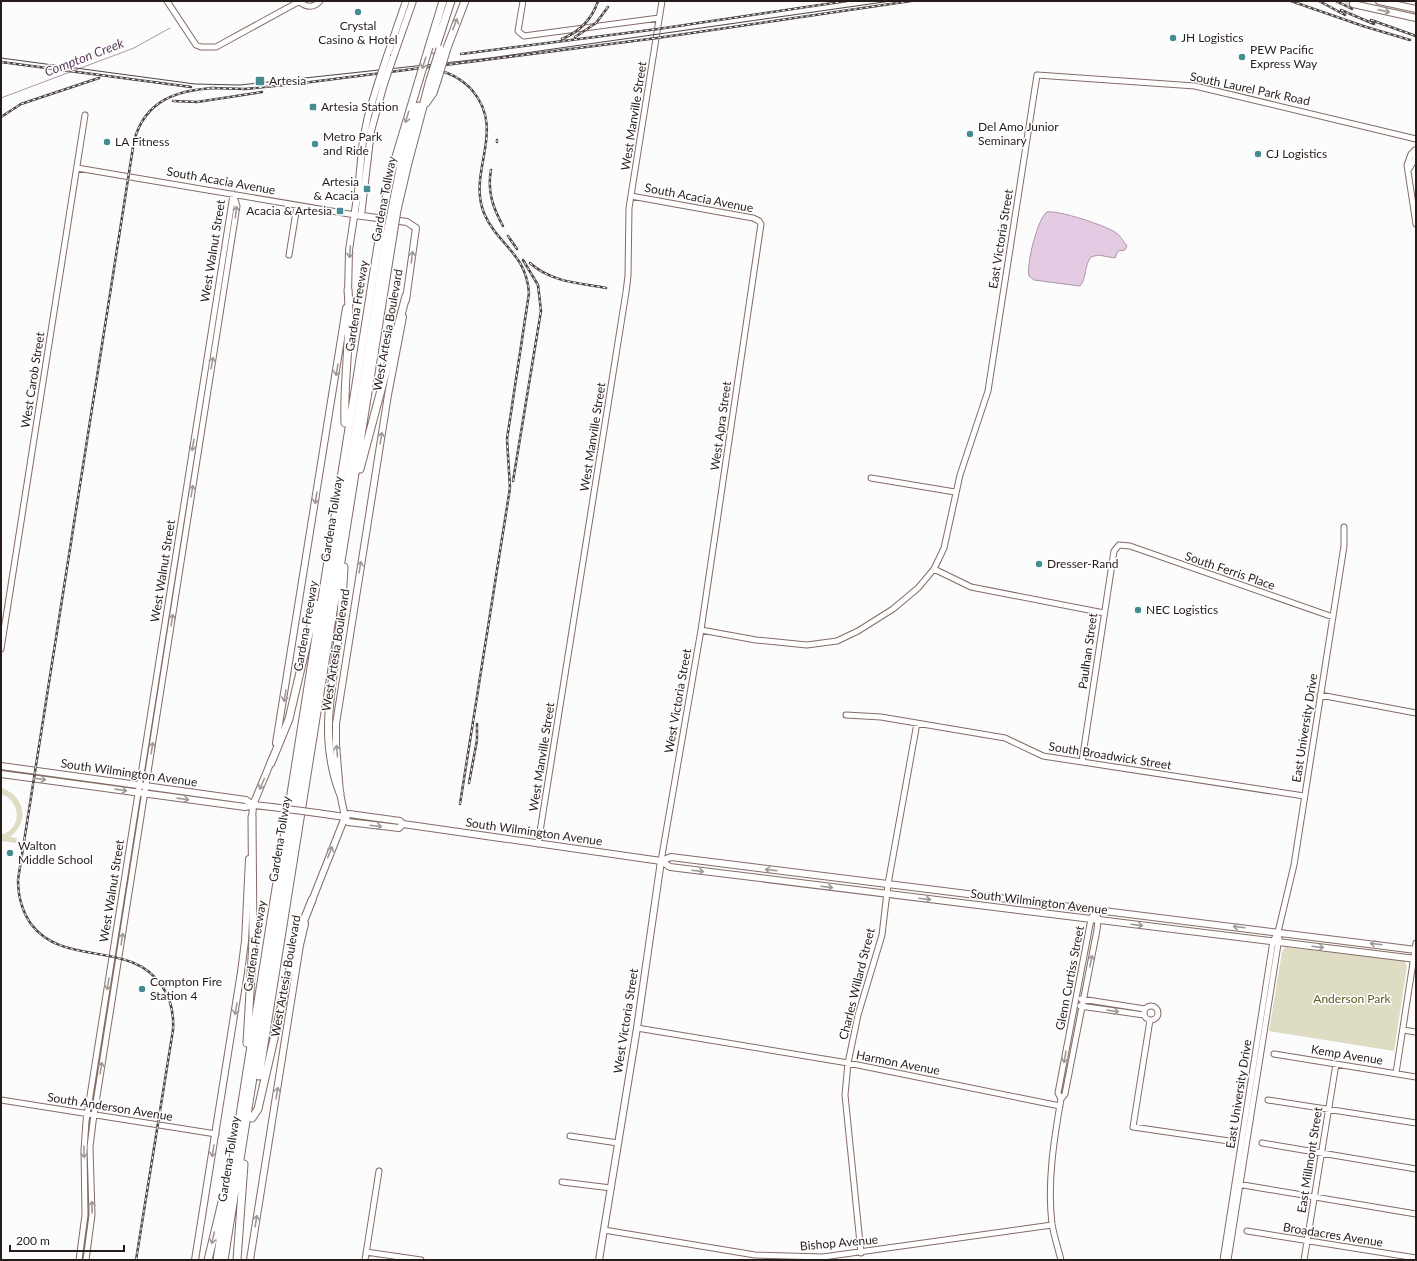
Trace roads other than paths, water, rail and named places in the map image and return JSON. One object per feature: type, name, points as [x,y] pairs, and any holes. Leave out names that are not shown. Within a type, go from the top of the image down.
[{"type":"highway","name":"Gardena Freeway","points":[[438,49],[437,20],[443,1]]},
{"type":"highway","points":[[437,20],[444,13],[449,1]]},
{"type":"highway","points":[[428,80],[438,49],[449,1]]},
{"type":"highway","name":"Gardena Freeway","points":[[217,1260],[268,927],[332,538],[346,438],[378,242],[387,234],[391,209],[392,170],[428,80],[455,1]]},
{"type":"highway","points":[[438,49],[465,1]]},
{"type":"highway","name":"Gardena Freeway","points":[[228,1260],[350,508],[391,209],[421,110],[432,93],[428,80]]},
{"type":"highway","name":"Gardena Tollway","points":[[224,1260],[387,234]]},
{"type":"highway","name":"Gardena Tollway","points":[[220,1260],[382,248],[378,242]]},
{"type":"highway","points":[[346,438],[344,403],[350,310],[348,290]]},
{"type":"highway","points":[[350,508],[406,296]]},
{"type":"highway","points":[[271,763],[289,719],[332,538]]},
{"type":"highway","points":[[340,793],[331,764],[328,722],[330,694],[340,624],[344,539]]},
{"type":"highway","points":[[242,1101],[252,978],[252,817]]},
{"type":"highway","points":[[252,1118],[258,1108],[297,938],[312,900]]},
{"type":"highway","points":[[208,1260],[233,1159]]},
{"type":"highway","points":[[237,1260],[244,1164]]},
{"type":"main road","points":[[196,1260],[245,941],[253,805],[271,763],[280,732],[348,290],[349,250],[358,215],[363,140],[368,116],[394,55],[406,1]]},
{"type":"main road","points":[[381,83],[387,56],[413,1]]},
{"type":"main road","points":[[1379,1],[1416,9]]},
{"type":"main road","points":[[1353,4],[1416,18]]},
{"type":"main road","name":"West Artesia Boulevard","points":[[250,1260],[300,945],[312,900],[345,817],[340,793],[336,745],[339,699],[388,395],[400,336],[416,228],[407,222],[358,215]]},
{"type":"main road","name":"South Wilmington Avenue","points":[[1,766],[246,800],[253,805]]},
{"type":"main road","name":"South Wilmington Avenue","points":[[1,774],[245,807],[253,805],[317,813],[345,817],[348,822],[399,828],[403,824],[661,861],[670,867],[1415,959]]},
{"type":"main road","name":"South Wilmington Avenue","points":[[661,861],[671,857],[1416,948]]},
{"type":"main road","name":"West Victoria Street","points":[[611,1188],[637,1028],[661,861]]},
{"type":"main road","points":[[599,1260],[611,1188]]},
{"type":"street","points":[[167,1],[196,44],[209,48],[216,47],[299,1],[309,6],[315,5],[320,1]]},
{"type":"street","points":[[523,1],[518,26],[520,34],[529,36],[660,18]]},
{"type":"street","name":"West Manville Street","points":[[538,844],[626,292],[628,276],[628,223],[662,1]]},
{"type":"street","name":"East Victoria Street","points":[[955,492],[980,419],[992,370],[1037,75],[1052,76]]},
{"type":"street","name":"South Laurel Park Road","points":[[1052,76],[1195,86],[1416,139]]},
{"type":"street","name":"West Carob Street","points":[[1,649],[85,115]]},
{"type":"street","points":[[1416,150],[1415,159],[1409,169],[1416,224]]},
{"type":"street","name":"South Acacia Avenue","points":[[77,168],[358,215]]},
{"type":"street","name":"West Walnut Street","points":[[86,1260],[92,1215],[90,1147],[94,1115],[142,786],[147,733],[233,194]]},
{"type":"street","name":"West Walnut Street","points":[[142,786],[154,734],[230,253],[237,206],[233,194]]},
{"type":"street","name":"South Acacia Avenue","points":[[632,196],[753,218],[761,224]]},
{"type":"street","points":[[289,255],[297,206]]},
{"type":"street","name":"West Apra Street","points":[[701,630],[761,224]]},
{"type":"street","points":[[223,252],[230,253]]},
{"type":"street","points":[[214,311],[220,312]]},
{"type":"street","points":[[196,425],[202,426]]},
{"type":"street","points":[[701,630],[756,640],[807,645],[837,641],[858,631],[893,609],[918,588],[934,569],[944,548],[955,492],[871,478]]},
{"type":"street","points":[[183,507],[189,508]]},
{"type":"street","name":"East University Drive","points":[[1228,1260],[1238,1184],[1276,942],[1293,868],[1333,617],[1344,546],[1344,527]]},
{"type":"street","name":"South Ferris Place","points":[[1119,545],[1130,546],[1333,617]]},
{"type":"street","name":"Paulhan Street","points":[[1082,762],[1114,551],[1119,545]]},
{"type":"street","points":[[934,569],[971,587],[1104,613]]},
{"type":"street","name":"West Victoria Street","points":[[661,861],[701,630]]},
{"type":"street","points":[[162,638],[169,638]]},
{"type":"street","points":[[160,655],[166,656]]},
{"type":"street","points":[[156,674],[163,675]]},
{"type":"street","points":[[153,695],[160,696]]},
{"type":"street","points":[[1320,696],[1416,713]]},
{"type":"street","points":[[151,712],[157,712]]},
{"type":"street","name":"South Broadwick Street","points":[[846,715],[881,717],[1005,738],[1043,756],[1304,796]]},
{"type":"street","name":"Charles Willard Street","points":[[861,1253],[845,1095],[848,1063],[858,1016],[882,936],[888,884],[917,723]]},
{"type":"street","points":[[147,733],[154,734]]},
{"type":"street","name":"West Walnut Street","points":[[79,1260],[85,1215],[84,1150],[87,1114],[141,793]]},
{"type":"street","name":"Glenn Curtiss Street","points":[[1061,1099],[1058,1093],[1091,919],[1096,910]]},
{"type":"street","name":"Glenn Curtiss Street","points":[[1062,1260],[1052,1225],[1051,1181],[1054,1135],[1061,1099],[1065,1094],[1082,1006],[1098,920],[1096,910]]},
{"type":"street","points":[[1396,1073],[1416,948]]},
{"type":"street","points":[[1076,998],[1145,1012],[1150,1020],[1133,1127],[1229,1141]]},
{"type":"street","points":[[1075,1005],[1145,1012],[1152,1006],[1158,1012],[1157,1017],[1150,1020]]},
{"type":"street","name":"Harmon Avenue","points":[[637,1028],[848,1063],[1060,1106]]},
{"type":"street","points":[[1403,1030],[1416,1032]]},
{"type":"street","name":"Kemp Avenue","points":[[1274,1054],[1416,1077]]},
{"type":"street","name":"East Millmont Street","points":[[1304,1260],[1336,1064]]},
{"type":"street","name":"South Anderson Avenue","points":[[1,1100],[216,1134]]},
{"type":"street","points":[[1268,1100],[1329,1108],[1416,1123]]},
{"type":"street","points":[[570,1136],[618,1143]]},
{"type":"street","points":[[1262,1143],[1416,1169]]},
{"type":"street","points":[[365,1260],[379,1171]]},
{"type":"street","points":[[562,1182],[611,1188]]},
{"type":"street","points":[[1238,1184],[1416,1214]]},
{"type":"street","name":"East University Drive","points":[[1223,1260],[1238,1184]]},
{"type":"street","name":"Bishop Avenue","points":[[604,1230],[774,1258],[823,1257],[861,1253],[1052,1225]]},
{"type":"street","name":"Broadacres Avenue","points":[[1247,1231],[1416,1258]]},
{"type":"street","points":[[366,1252],[421,1260]]},
{"type":"waterway","name":"Compton Creek","points":[[1,98],[134,48],[170,28]]},
{"type":"tunnel","points":[[1336,1],[1353,4]]},
{"type":"tram line","points":[[1,58],[195,84],[240,85],[490,58],[891,1]]},
{"type":"railway","points":[[562,39],[574,33],[584,24],[592,14],[598,1]]},
{"type":"railway","points":[[461,54],[658,29],[847,1]]},
{"type":"railway","points":[[211,88],[245,89],[295,84],[657,38],[911,1]]},
{"type":"railway","points":[[1291,1],[1363,26],[1410,40]]},
{"type":"railway","points":[[1319,1],[1345,15]]},
{"type":"railway","points":[[1336,1],[1352,9]]},
{"type":"railway","points":[[575,37],[596,23],[608,7]]},
{"type":"railway","points":[[1341,10],[1374,24]]},
{"type":"railway","points":[[1371,20],[1416,36]]},
{"type":"railway","points":[[1,62],[191,87]]},
{"type":"railway","points":[[433,69],[449,74],[464,82],[472,90],[482,105],[486,121],[487,136],[480,182],[480,197],[484,213],[490,224],[517,258],[523,268],[527,279],[529,293],[507,439],[510,488],[460,804]]},
{"type":"railway","points":[[1,117],[21,104],[99,78]]},
{"type":"railway","points":[[136,1260],[173,1030],[170,1002],[162,986],[149,972],[133,963],[116,957],[79,951],[61,946],[45,937],[31,924],[25,914],[20,898],[18,880],[134,141],[139,127],[146,116],[154,107],[164,100],[188,91],[215,88]]},
{"type":"railway","points":[[173,101],[197,102],[262,92]]},
{"type":"railway","points":[[491,170],[490,192],[496,213],[503,226]]},
{"type":"railway","points":[[508,236],[517,249]]},
{"type":"railway","points":[[513,481],[541,311],[538,285],[523,260]]},
{"type":"railway","points":[[530,263],[556,278],[606,288]]},
{"type":"railway","points":[[469,783],[477,740],[477,724]]},
{"type":"place","name":"Crystal Casino & Hotel","points":[[358,12]]},
{"type":"place","name":"JH Logistics","points":[[1173,38]]},
{"type":"place","name":"PEW Pacific Express Way","points":[[1242,57]]},
{"type":"place","name":"Artesia","points":[[260,81]]},
{"type":"place","name":"Artesia Station","points":[[313,107]]},
{"type":"place","name":"Del Amo Junior Seminary","points":[[970,134]]},
{"type":"place","name":"LA Fitness","points":[[107,142]]},
{"type":"place","name":"Metro Park and Ride","points":[[315,144]]},
{"type":"place","name":"CJ Logistics","points":[[1258,154]]},
{"type":"place","name":"Artesia & Acacia","points":[[367,189]]},
{"type":"place","name":"Acacia & Artesia","points":[[340,211]]},
{"type":"place","name":"Dresser-Rand","points":[[1039,564]]},
{"type":"place","name":"NEC Logistics","points":[[1138,610]]},
{"type":"place","name":"Walton Middle School","points":[[10,853]]},
{"type":"place","name":"Compton Fire Station 4","points":[[142,989]]},
{"type":"park label","name":"Anderson Park","points":[[1352,999]]}]
